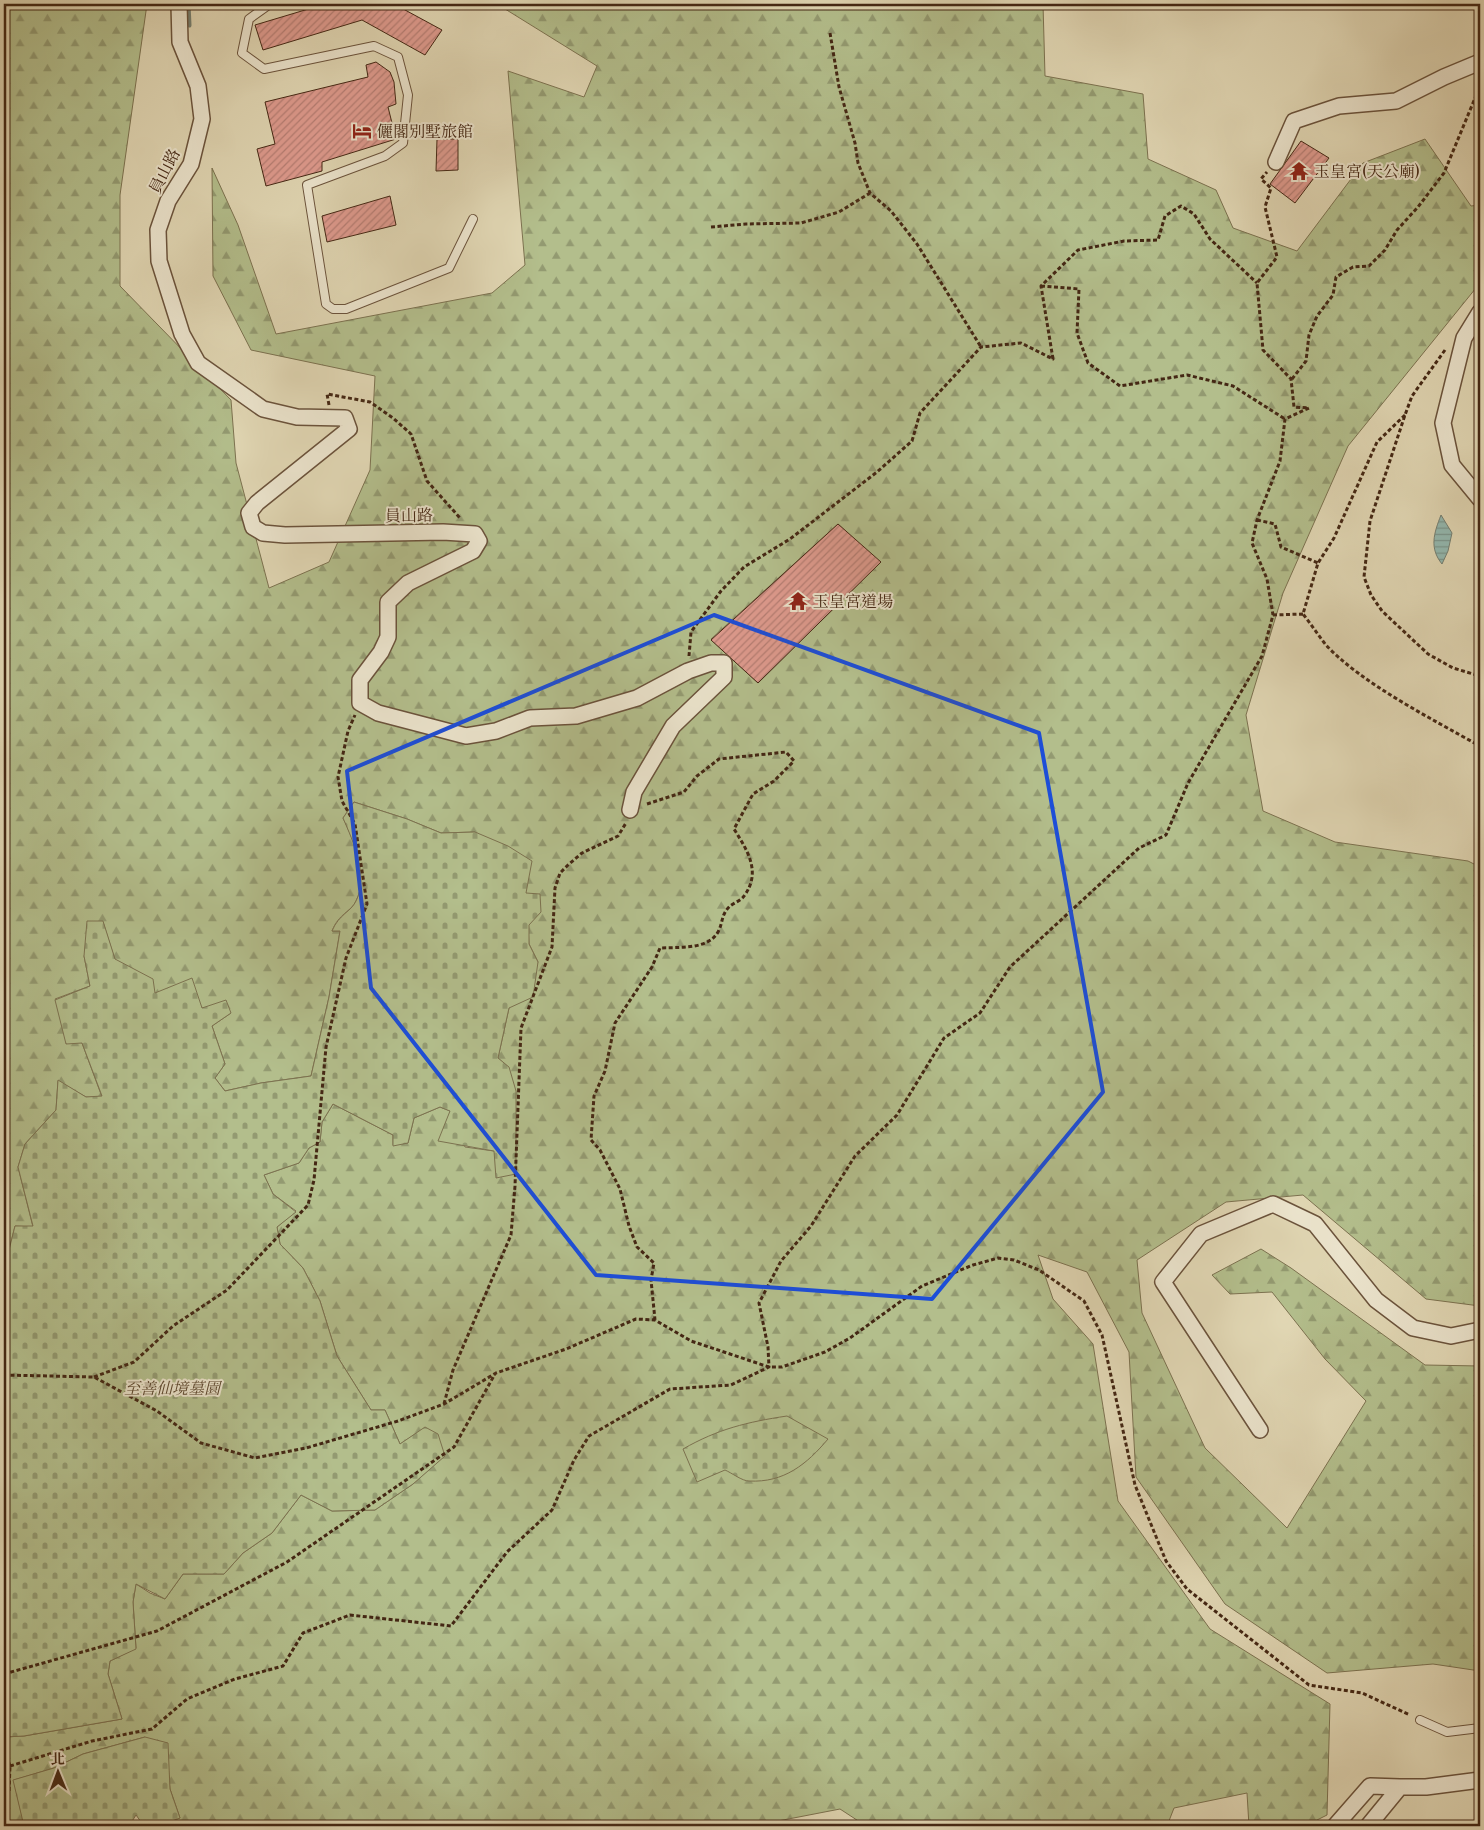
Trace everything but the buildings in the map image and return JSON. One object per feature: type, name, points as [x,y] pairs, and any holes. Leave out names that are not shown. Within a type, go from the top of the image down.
[{"type":"street","name":"員山路","points":[[179,4],[180,42],[198,86],[202,119],[191,164],[168,201],[158,230],[159,261],[182,334],[198,363],[263,409],[297,417],[345,418],[349,429],[257,503],[249,514],[252,527],[263,533],[285,535],[443,532],[475,534]]},
{"type":"street","points":[[1276,162],[1294,121],[1339,106],[1396,101],[1444,76],[1480,62]]},
{"type":"street","points":[[1480,312],[1464,338],[1443,423],[1452,465],[1480,499]]},
{"type":"street","points":[[475,534],[479,541],[473,551],[408,583],[388,602],[388,637],[381,652],[360,680],[360,703],[378,713],[466,736],[496,731],[530,718],[576,716],[637,698],[688,671],[711,663],[724,663],[724,677],[673,726],[638,785],[630,810]]},
{"type":"street","points":[[1260,1430],[1163,1282],[1201,1234],[1273,1204],[1316,1224],[1376,1300],[1413,1328],[1451,1336],[1480,1330]]},
{"type":"street","points":[[1335,1826],[1370,1786],[1426,1787],[1480,1780]]},
{"type":"street","points":[[1368,1826],[1400,1787]]},
{"type":"lane","points":[[270,4],[249,19],[242,53],[264,69],[374,46],[398,57],[408,95],[403,143],[385,156],[307,185],[326,304],[333,309],[346,309],[449,268],[473,219]]},
{"type":"lane","points":[[1420,1720],[1447,1732],[1480,1728]]},
{"type":"path","points":[[830,34],[839,87],[855,142],[858,163],[870,193],[891,211],[918,244],[981,347]]},
{"type":"path","points":[[1292,379],[1306,361],[1309,335],[1317,316],[1333,295],[1336,277],[1353,267],[1369,266],[1385,250],[1397,230],[1424,200],[1444,173],[1480,86]]},
{"type":"path","points":[[1256,282],[1277,257],[1265,207],[1271,188],[1261,179],[1276,162]]},
{"type":"path","points":[[711,227],[800,223],[839,212],[870,193]]},
{"type":"path","points":[[1041,286],[1078,250],[1124,241],[1158,240],[1165,216],[1181,206],[1194,214],[1210,239],[1256,282],[1263,350],[1292,379],[1294,406],[1309,408],[1285,419]]},
{"type":"path","points":[[1041,286],[1079,288],[1077,333],[1088,363],[1120,386],[1187,375],[1233,386],[1285,419]]},
{"type":"path","points":[[688,671],[691,632],[721,591],[744,567],[797,533],[877,472],[912,441],[920,413],[981,347],[1021,343],[1053,358],[1041,286]]},
{"type":"path","points":[[1464,338],[1448,345],[1412,396],[1404,415],[1370,521],[1364,577],[1371,595],[1382,611],[1428,654],[1453,668],[1480,676]]},
{"type":"path","points":[[331,418],[327,394],[370,402],[393,418],[411,434],[427,481],[475,534]]},
{"type":"path","points":[[1303,614],[1318,563],[1334,538],[1377,442],[1404,415]]},
{"type":"path","points":[[769,1367],[768,1347],[759,1303],[781,1261],[811,1226],[855,1156],[897,1114],[944,1038],[980,1014],[1010,967],[1139,848],[1166,835],[1188,783],[1262,656],[1273,616],[1267,579],[1252,543],[1257,520],[1280,461],[1285,419]]},
{"type":"path","points":[[1257,520],[1275,524],[1281,547],[1318,563]]},
{"type":"path","points":[[1273,616],[1303,614]]},
{"type":"path","points":[[1303,614],[1327,645],[1353,668],[1392,694],[1478,744],[1476,764],[1480,825]]},
{"type":"path","points":[[4,1375],[94,1377],[134,1362],[173,1326],[226,1290],[308,1205],[314,1180],[326,1047],[346,958],[367,904],[355,824],[342,801],[338,777],[348,731],[360,703]]},
{"type":"path","points":[[444,1404],[452,1370],[511,1235],[515,1186],[521,1028],[552,947],[555,888],[560,874],[582,853],[618,836],[630,810],[684,792],[697,776],[719,759],[786,752],[794,761],[774,781],[753,794],[734,829],[754,867],[752,878],[744,897],[730,906],[722,916],[718,932],[705,943],[660,948],[652,967],[615,1023],[605,1071],[594,1096],[591,1140],[600,1150],[620,1189],[629,1226],[637,1247],[654,1263],[652,1280],[655,1320]]},
{"type":"path","points":[[94,1377],[156,1411],[201,1443],[256,1458],[316,1445],[398,1421],[444,1404],[496,1373],[566,1349],[636,1319],[655,1320],[691,1340],[769,1367],[782,1367],[825,1352],[850,1338],[922,1286],[973,1265],[998,1258],[1014,1260],[1039,1270],[1084,1301],[1102,1336],[1135,1485],[1166,1561],[1187,1589],[1309,1685],[1362,1693],[1420,1720]]},
{"type":"path","points":[[10,1766],[92,1741],[152,1729],[187,1699],[235,1679],[283,1666],[303,1633],[350,1616],[451,1626],[507,1552],[552,1510],[574,1460],[589,1436],[670,1389],[731,1385],[769,1367]]},
{"type":"path","points":[[4,1674],[157,1631],[287,1562],[454,1448],[496,1373]]},
{"type":"path","points":[[4,1749],[10,1766],[9,1791],[4,1793]]},
{"type":"highlighted area","points":[[714,615],[1039,733],[1103,1092],[932,1299],[596,1275],[371,988],[347,771]]},
{"type":"green space","points":[[4,4],[147,4],[120,195],[120,286],[231,400],[236,463],[269,588],[329,562],[370,470],[375,376],[251,350],[213,276],[212,168],[238,225],[276,334],[492,293],[525,265],[508,71],[584,97],[597,66],[497,4],[1043,4],[1045,76],[1143,94],[1148,159],[1216,190],[1233,228],[1297,251],[1363,163],[1425,139],[1471,206],[1480,205],[1480,283],[1348,446],[1283,593],[1246,715],[1263,811],[1335,842],[1468,861],[1480,867],[1480,1306],[1426,1299],[1303,1195],[1226,1202],[1137,1260],[1142,1313],[1205,1448],[1287,1528],[1366,1401],[1325,1359],[1272,1292],[1230,1294],[1212,1275],[1261,1249],[1291,1268],[1425,1365],[1480,1366],[1480,1671],[1433,1664],[1327,1673],[1225,1604],[1136,1477],[1129,1352],[1087,1272],[1038,1255],[1053,1299],[1093,1344],[1118,1501],[1210,1629],[1330,1704],[1327,1815],[1305,1826],[1249,1826],[1247,1793],[1174,1808],[1167,1826],[866,1826],[840,1809],[778,1821],[772,1826],[158,1826],[180,1818],[170,1789],[168,1773],[145,1737],[83,1754],[54,1768],[14,1780],[24,1826],[4,1826],[4,1737],[24,1736],[122,1719],[108,1674],[110,1661],[136,1648],[133,1602],[136,1584],[150,1593],[165,1599],[183,1574],[224,1574],[243,1553],[272,1533],[301,1495],[332,1511],[375,1510],[413,1484],[444,1456],[425,1428],[400,1444],[385,1410],[371,1410],[337,1356],[320,1301],[303,1268],[280,1244],[277,1227],[296,1211],[273,1194],[264,1175],[299,1163],[309,1148],[320,1142],[322,1122],[333,1104],[393,1135],[393,1145],[408,1143],[414,1118],[440,1107],[450,1111],[465,1147],[494,1151],[509,1068],[498,1058],[509,1008],[538,962],[529,944],[526,893],[475,832],[441,833],[407,819],[354,802],[343,818],[352,837],[358,859],[361,881],[360,891],[354,905],[341,916],[332,931],[340,931],[329,997],[311,1076],[261,1083],[225,1091],[215,1078],[225,1064],[212,1026],[231,1013],[203,1008],[154,993],[131,971],[115,960],[103,922],[84,956],[90,986],[55,999],[82,1043],[102,1097],[86,1097],[58,1081],[56,1110],[25,1144],[18,1167],[33,1227],[15,1226],[4,1270]],"holes":[[[838,524],[880,563],[758,683],[711,639]]]},
{"type":"green space","name":"至善仙境墓園","points":[[354,802],[407,819],[441,833],[475,832],[508,846],[532,861],[526,893],[540,894],[541,912],[529,925],[529,944],[538,962],[533,997],[509,1008],[498,1058],[509,1067],[516,1091],[516,1174],[496,1178],[494,1151],[438,1141],[450,1111],[440,1107],[414,1118],[408,1143],[393,1146],[393,1135],[333,1104],[322,1122],[320,1142],[309,1148],[299,1163],[264,1175],[273,1194],[296,1212],[277,1227],[280,1244],[303,1268],[320,1301],[337,1356],[371,1410],[385,1410],[400,1444],[425,1427],[438,1434],[445,1456],[413,1484],[375,1510],[332,1511],[301,1495],[272,1533],[243,1553],[224,1574],[183,1574],[165,1599],[136,1584],[133,1602],[136,1649],[110,1661],[108,1674],[122,1719],[24,1736],[4,1737],[4,1270],[15,1226],[33,1226],[18,1167],[25,1144],[56,1110],[58,1080],[86,1097],[102,1096],[82,1043],[66,1044],[55,1000],[90,986],[84,956],[87,921],[103,921],[115,959],[153,979],[155,993],[192,978],[202,1008],[226,1000],[231,1013],[212,1026],[225,1064],[215,1078],[225,1091],[261,1083],[311,1076],[329,997],[340,931],[332,931],[338,921],[354,905],[360,891],[361,881],[358,859],[343,818]]},
{"type":"green space","points":[[787,1416],[828,1439],[803,1464],[784,1475],[762,1481],[746,1481],[725,1470],[697,1482],[683,1449],[708,1436],[733,1427]]},
{"type":"green space","points":[[145,1737],[168,1743],[170,1789],[180,1818],[158,1826],[144,1826],[136,1815],[129,1826],[24,1826],[13,1780],[54,1768],[83,1754]]},
{"type":"water","points":[[1441,515],[1452,533],[1448,551],[1442,564],[1435,552],[1434,546],[1436,528]]},
{"type":"waterway","points":[[188,4],[189,25]]},
{"type":"place","name":"儷閣別墅旅館","points":[[362,131]]},
{"type":"place","name":"玉皇宮(天公廟)","points":[[1299,171]]},
{"type":"place","name":"玉皇宮道場","points":[[798,601]]}]
